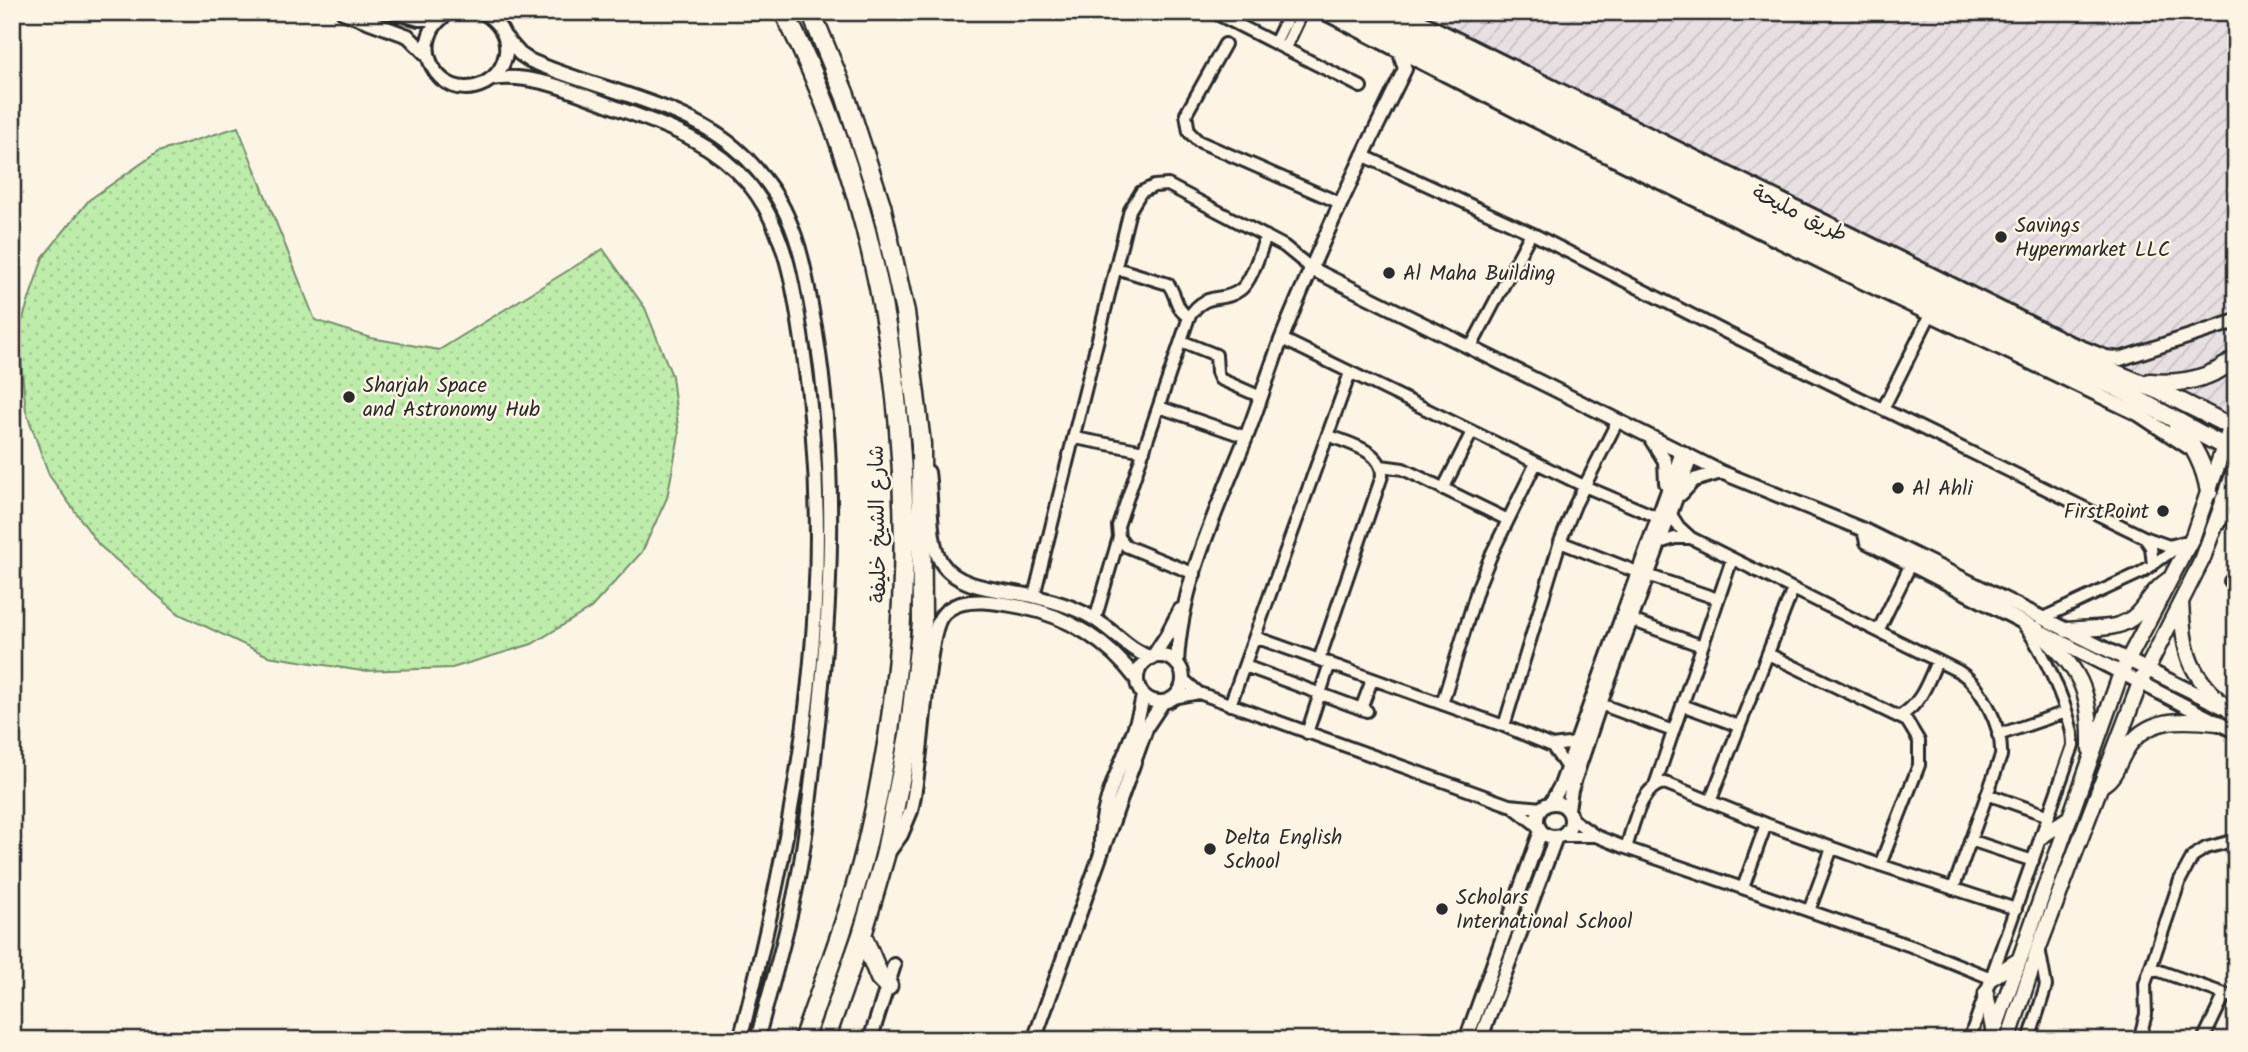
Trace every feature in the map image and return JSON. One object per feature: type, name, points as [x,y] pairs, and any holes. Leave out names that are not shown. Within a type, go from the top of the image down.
[{"type":"highway","name":"شارع الشيخ خليفة","points":[[784,12],[829,112],[872,253],[892,360],[903,518],[897,668],[881,773],[855,888],[803,1040]]},
{"type":"highway","name":"شارع الشيخ خليفة","points":[[811,12],[845,95],[886,226],[909,334],[921,444],[922,623],[902,778],[885,856],[862,935],[825,1040]]},
{"type":"highway","points":[[862,935],[882,980],[888,986]]},
{"type":"highway","points":[[875,966],[894,965]]},
{"type":"main road","name":"طريق مليحة","points":[[1345,12],[2019,345],[2117,388],[2168,417]]},
{"type":"main road","name":"طريق مليحة","points":[[1381,12],[1402,16],[1934,281],[2060,350],[2137,381],[2233,435]]},
{"type":"main road","points":[[1520,113],[1538,109]]},
{"type":"main road","points":[[1636,156],[1647,175]]},
{"type":"main road","points":[[2137,381],[2170,384],[2192,380],[2216,372],[2236,358]]},
{"type":"main road","points":[[1993,1037],[2125,667],[2172,578],[2233,435],[2192,421],[2168,417]]},
{"type":"main road","points":[[2168,417],[2198,456],[2209,492]]},
{"type":"main road","points":[[2008,1040],[2039,947],[2099,787],[2144,676],[2203,558],[2215,526],[2232,498],[2236,467]]},
{"type":"main road","points":[[2067,630],[2107,628],[2125,622],[2136,615],[2160,585],[2172,578]]},
{"type":"main road","points":[[2181,600],[2184,643],[2191,665],[2203,685],[2233,712]]},
{"type":"main road","points":[[2039,624],[2082,685],[2090,717],[2090,760]]},
{"type":"main road","points":[[2099,787],[2112,778],[2131,743],[2153,726],[2179,719],[2218,723]]},
{"type":"main road","points":[[2042,836],[2070,817]]},
{"type":"main road","points":[[1991,978],[2019,960]]},
{"type":"main road","points":[[1986,993],[1991,1010],[1993,1037]]},
{"type":"street","points":[[343,12],[408,36],[428,56],[440,78],[448,83],[470,87],[491,79],[507,77],[535,79],[657,123],[702,143],[719,155],[750,185],[773,222],[782,244],[795,301],[807,382],[815,483],[816,576],[808,683],[774,896],[740,1040]]},
{"type":"street","points":[[394,12],[419,19],[445,16]]},
{"type":"street","points":[[484,12],[494,16],[505,37],[529,60],[687,118],[727,141],[761,174],[775,194],[796,238],[810,299],[821,370],[830,481],[831,566],[823,684],[802,860],[757,1040]]},
{"type":"street","points":[[1213,12],[1361,87]]},
{"type":"street","points":[[1280,46],[1290,12]]},
{"type":"street","points":[[1280,46],[1302,12]]},
{"type":"street","points":[[1323,12],[1520,113],[2138,414],[2179,439],[2198,456]]},
{"type":"street","points":[[2224,12],[2236,18]]},
{"type":"street","points":[[428,56],[429,36],[445,16]]},
{"type":"street","points":[[491,79],[505,60],[505,37]]},
{"type":"street","points":[[1224,44],[1186,114],[1189,132],[1198,141],[1340,203]]},
{"type":"street","points":[[1137,680],[1143,664],[1152,658],[1167,635],[1189,592],[1220,499],[1282,339],[1340,203],[1405,69],[1399,50]]},
{"type":"street","points":[[1405,69],[1424,64]]},
{"type":"street","points":[[1362,155],[1531,233],[1883,410],[2144,537],[2169,546],[2188,539]]},
{"type":"street","points":[[1034,596],[1132,203],[1141,192],[1154,186],[1175,187],[1292,251],[1312,269],[1686,455],[1864,530],[2125,667],[2233,712]]},
{"type":"street","points":[[1471,347],[1531,233]]},
{"type":"street","points":[[1095,620],[1119,537],[1118,526],[1189,317],[1203,302],[1236,293],[1245,286],[1266,236]]},
{"type":"street","points":[[1116,268],[1168,284],[1180,310],[1189,317]]},
{"type":"street","points":[[1934,281],[2066,341],[2113,359],[2128,357],[2236,321]]},
{"type":"street","points":[[1883,410],[1930,315]]},
{"type":"street","points":[[1282,339],[1584,486],[1663,513],[1691,538],[1966,675],[1978,687],[1998,735],[2001,756],[1953,888]]},
{"type":"street","points":[[1181,341],[1213,354],[1217,358],[1220,379],[1261,397]]},
{"type":"street","points":[[1230,705],[1350,373]]},
{"type":"street","points":[[1158,407],[1246,437]]},
{"type":"street","points":[[1504,726],[1560,542],[1584,486],[1618,420]]},
{"type":"street","points":[[1443,488],[1472,432]]},
{"type":"street","points":[[1307,733],[1319,693],[1324,662],[1381,482],[1381,466],[1372,454],[1328,435]]},
{"type":"street","points":[[1480,1040],[1558,836],[1569,829],[1574,781],[1631,620],[1642,574],[1659,543],[1666,467],[1658,448],[1649,436]]},
{"type":"street","points":[[1075,438],[1144,451]]},
{"type":"street","points":[[921,444],[930,489],[935,547],[946,569],[966,583],[1034,596],[1059,604],[1095,620],[1129,647],[1152,658],[1163,656],[1177,664]]},
{"type":"street","points":[[1466,1040],[1540,829],[1537,821],[1559,792],[1686,455]]},
{"type":"street","points":[[1442,704],[1472,603],[1536,463]]},
{"type":"street","points":[[1381,466],[1398,467],[1508,520]]},
{"type":"street","points":[[1663,513],[1689,484],[1699,477],[1721,472]]},
{"type":"street","points":[[1864,530],[1867,542],[2020,621],[2067,630],[2125,667]]},
{"type":"street","points":[[1119,537],[1131,548],[1195,575]]},
{"type":"street","points":[[2144,537],[2151,547],[2153,565]]},
{"type":"street","points":[[1659,543],[1675,538],[1691,538]]},
{"type":"street","points":[[2039,624],[2137,575],[2188,539]]},
{"type":"street","points":[[1560,542],[1642,574],[1718,599]]},
{"type":"street","points":[[1626,848],[1646,792],[1655,785],[1732,559]]},
{"type":"street","points":[[1878,631],[1911,564]]},
{"type":"street","points":[[1710,802],[1793,589]]},
{"type":"street","points":[[1189,592],[1177,664],[1183,679],[1199,693],[1510,805],[1563,805],[1597,836],[1626,848],[1911,946],[1991,978]]},
{"type":"street","points":[[885,856],[901,835],[911,811],[932,652],[939,621],[950,609],[960,604],[983,602],[1014,605],[1051,615],[1097,640],[1119,658],[1137,680],[1143,695],[1152,701],[1199,693]]},
{"type":"street","points":[[1631,620],[1702,646]]},
{"type":"street","points":[[1969,1040],[2073,746],[2073,731],[2037,643],[2020,621]]},
{"type":"street","points":[[1255,637],[1504,726],[1552,746],[1576,743]]},
{"type":"street","points":[[1768,654],[1900,716],[1917,734],[1921,758],[1880,865]]},
{"type":"street","points":[[1900,716],[1911,709],[1920,698],[1937,661]]},
{"type":"street","points":[[1245,666],[1364,710],[1372,680]]},
{"type":"street","points":[[2144,676],[2236,732]]},
{"type":"street","points":[[1034,1040],[1147,726],[1168,700],[1181,690],[1183,679]]},
{"type":"street","points":[[1102,856],[1104,814],[1143,695]]},
{"type":"street","points":[[1600,704],[1673,731]]},
{"type":"street","points":[[1682,705],[1739,726]]},
{"type":"street","points":[[1998,735],[2066,712]]},
{"type":"street","points":[[1552,746],[1567,768]]},
{"type":"street","points":[[1655,785],[1671,785],[1832,848],[2016,909]]},
{"type":"street","points":[[1987,794],[2049,816]]},
{"type":"street","points":[[1510,805],[1550,837],[1597,836]]},
{"type":"street","points":[[1743,888],[1766,824]]},
{"type":"street","points":[[1970,840],[2033,861]]},
{"type":"street","points":[[2139,1040],[2146,1014],[2145,984],[2180,880],[2193,856],[2206,848],[2236,840]]},
{"type":"street","points":[[1809,911],[1832,848]]},
{"type":"street","points":[[774,896],[783,898],[786,904],[781,950]]},
{"type":"street","points":[[2029,1040],[2046,986],[2039,947]]},
{"type":"street","points":[[870,1040],[894,965]]},
{"type":"street","points":[[2151,968],[2230,996],[2203,1040]]},
{"type":"shaded area","points":[[1392,12],[2236,12],[2236,371],[2224,417]]},
{"type":"green space","points":[[238,127],[315,320],[371,338],[439,350],[603,249],[645,308],[672,376],[679,435],[667,498],[642,552],[591,608],[532,644],[452,668],[362,671],[268,656],[179,614],[99,545],[49,475],[26,411],[18,333],[43,257],[89,200],[158,152]]},
{"type":"place","name":"Savings Hypermarket LLC","points":[[2001,237]]},
{"type":"place","name":"Al Maha Building","points":[[1389,273]]},
{"type":"place","name":"Sharjah Space and Astronomy Hub","points":[[349,397]]},
{"type":"place","name":"Al Ahli","points":[[1898,488]]},
{"type":"place","name":"FirstPoint","points":[[2163,511]]},
{"type":"place","name":"Delta English School","points":[[1210,849]]},
{"type":"place","name":"Scholars International School","points":[[1442,909]]}]
